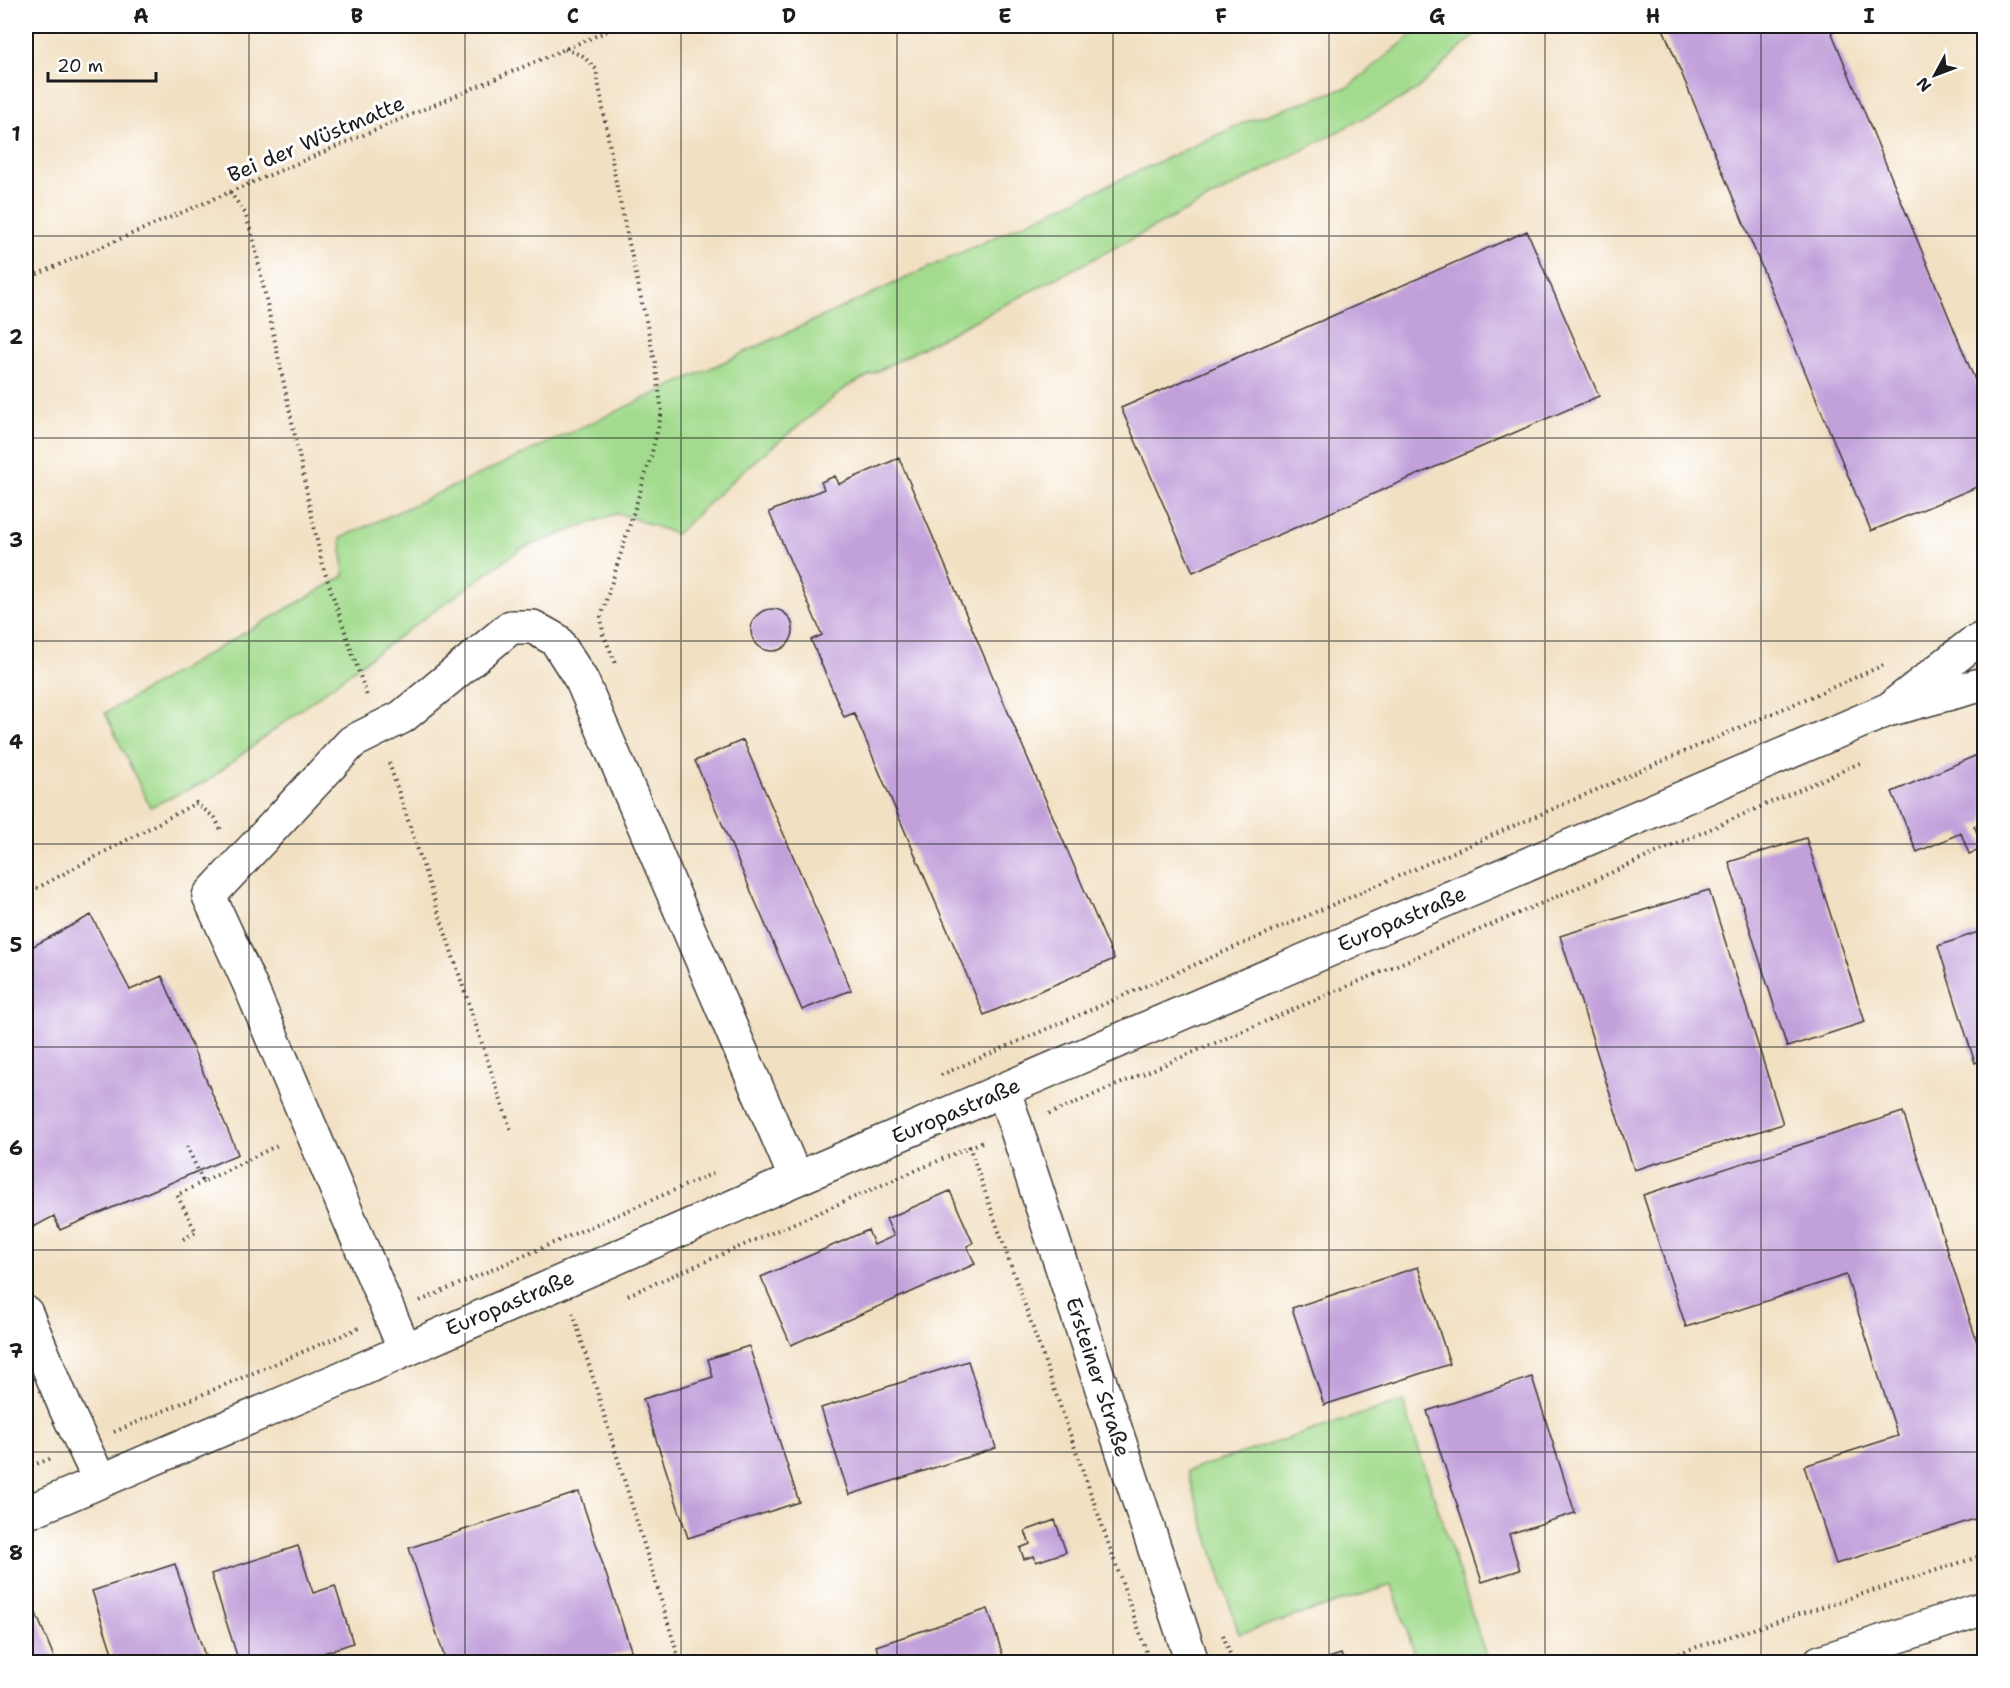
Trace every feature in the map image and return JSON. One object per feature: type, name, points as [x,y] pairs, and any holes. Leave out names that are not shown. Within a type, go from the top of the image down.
[{"type":"street","points":[[405,1350],[209,896],[352,742],[402,717],[511,627],[533,627],[556,640],[582,681],[796,1179]]},
{"type":"street","name":"Europastraße","points":[[1887,710],[1972,644],[1984,638]]},
{"type":"street","name":"Europastraße","points":[[26,1513],[1887,710],[1984,684]]},
{"type":"street","name":"Ersteiner Straße","points":[[1004,1091],[1192,1662]]},
{"type":"street","points":[[26,1312],[100,1481]]},
{"type":"street","points":[[1820,1662],[1984,1608]]},
{"type":"path","name":"Bei der Wüstmatte","points":[[26,279],[619,26]]},
{"type":"path","points":[[565,49],[583,57],[596,69],[617,188],[655,362],[662,412],[650,460],[601,617],[603,634],[618,667]]},
{"type":"path","points":[[230,192],[245,213],[254,242],[322,564],[511,1131]]},
{"type":"path","points":[[936,1077],[1888,663]]},
{"type":"path","points":[[26,894],[196,803],[215,818],[237,865]]},
{"type":"path","points":[[956,1111],[1150,1662]]},
{"type":"path","points":[[183,1239],[196,1232],[177,1195],[311,1128]]},
{"type":"path","points":[[187,1146],[203,1182]]},
{"type":"path","points":[[26,1468],[390,1315],[725,1168]]},
{"type":"path","points":[[563,1280],[680,1662]]},
{"type":"path","points":[[1650,1662],[1984,1555]]},
{"type":"green space","points":[[1423,26],[1484,26],[1414,92],[847,387],[747,467],[676,534],[618,513],[522,548],[357,667],[207,781],[150,807],[105,713],[344,576],[341,538],[1243,123],[1348,87]]},
{"type":"green space","points":[[1403,1401],[1488,1662],[1417,1662],[1392,1585],[1239,1634],[1187,1471]]},
{"type":"building","points":[[1662,26],[1829,26],[1984,402],[1984,484],[1871,531]]},
{"type":"building","points":[[1527,231],[1599,396],[1193,572],[1121,408]]},
{"type":"building","points":[[899,458],[1114,959],[984,1015],[854,713],[844,717],[811,640],[822,635],[769,512],[824,489],[821,482],[835,476],[839,484]]},
{"type":"building","points":[[772,609],[780,610],[787,615],[792,622],[792,638],[787,645],[780,650],[772,651],[764,650],[757,645],[752,638],[751,630],[752,622],[757,615],[764,610]]},
{"type":"building","points":[[743,740],[851,990],[802,1010],[695,761]]},
{"type":"building","points":[[1984,752],[1984,822],[1974,826],[1984,848],[1969,854],[1961,833],[1917,852],[1892,792]]},
{"type":"building","points":[[1806,838],[1865,1022],[1787,1047],[1729,862]]},
{"type":"building","points":[[1709,890],[1783,1124],[1634,1170],[1560,936]]},
{"type":"building","points":[[91,915],[130,990],[162,976],[238,1154],[60,1230],[54,1216],[26,1231],[26,950]]},
{"type":"building","points":[[1984,930],[1984,1059],[1975,1063],[1938,946]]},
{"type":"building","points":[[1903,1112],[1984,1364],[1984,1516],[1836,1564],[1804,1466],[1898,1436],[1846,1275],[1686,1327],[1643,1195]]},
{"type":"building","points":[[950,1191],[973,1243],[967,1246],[975,1264],[791,1345],[761,1277],[868,1230],[874,1245],[894,1236],[886,1219]]},
{"type":"building","points":[[1418,1267],[1450,1364],[1324,1405],[1292,1308]]},
{"type":"building","points":[[749,1346],[799,1502],[688,1538],[643,1399],[713,1377],[708,1359]]},
{"type":"building","points":[[968,1361],[996,1448],[849,1495],[821,1408]]},
{"type":"building","points":[[1532,1377],[1575,1513],[1509,1534],[1520,1570],[1482,1582],[1427,1411]]},
{"type":"building","points":[[579,1492],[631,1650],[592,1662],[446,1662],[409,1548]]},
{"type":"building","points":[[1055,1520],[1066,1552],[1036,1562],[1034,1556],[1024,1559],[1020,1548],[1030,1544],[1025,1531]]},
{"type":"building","points":[[298,1546],[313,1593],[335,1586],[353,1643],[315,1656],[318,1662],[239,1662],[211,1574]]},
{"type":"building","points":[[175,1564],[207,1662],[115,1662],[92,1591]]},
{"type":"building","points":[[26,1589],[56,1662],[26,1662]]},
{"type":"building","points":[[988,1609],[1004,1659],[994,1662],[881,1662],[876,1646]]},
{"type":"building","points":[[1341,1654],[1344,1662],[1316,1662]]}]
